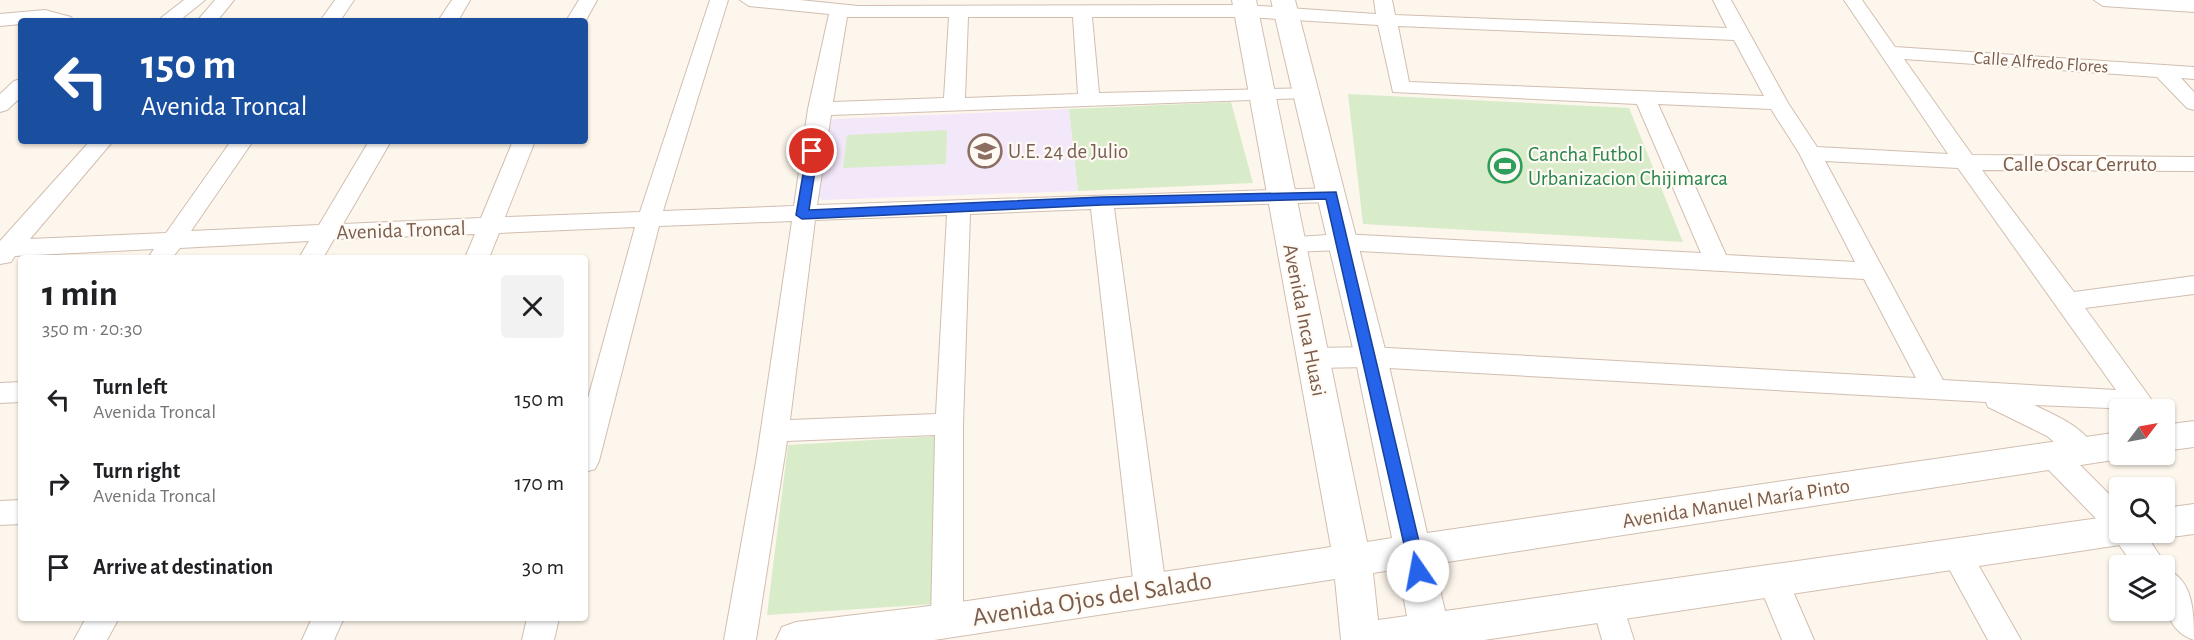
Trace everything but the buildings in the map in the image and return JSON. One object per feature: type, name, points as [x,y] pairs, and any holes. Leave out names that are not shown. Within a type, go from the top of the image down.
[{"type":"street","points":[[55,18],[69,0]]},
{"type":"street","points":[[171,18],[196,0]]},
{"type":"street","points":[[210,18],[225,0]]},
{"type":"street","points":[[332,18],[345,0]]},
{"type":"street","points":[[450,18],[461,0]]},
{"type":"street","points":[[578,18],[588,0]]},
{"type":"street","points":[[588,450],[649,220],[719,0]]},
{"type":"street","points":[[749,0],[839,11],[930,6],[958,12],[1245,5],[1385,10],[1741,34]]},
{"type":"street","points":[[1722,0],[1778,103],[1810,153],[1936,391]]},
{"type":"street","points":[[1854,0],[1965,162],[2138,399]]},
{"type":"street","points":[[2103,0],[2194,6]]},
{"type":"street","name":"Avenida Inca Huasi","points":[[1245,5],[1352,560],[1363,640]]},
{"type":"street","points":[[1286,7],[1371,357],[1432,635]]},
{"type":"street","points":[[1082,10],[1089,99]]},
{"type":"street","points":[[1385,10],[1400,88],[1778,103]]},
{"type":"street","points":[[740,640],[774,431],[802,215],[819,109],[839,11]]},
{"type":"street","points":[[954,105],[958,12]]},
{"type":"street","points":[[2,19],[18,19]]},
{"type":"street","name":"Calle Alfredo Flores","points":[[1888,52],[2194,73]]},
{"type":"street","points":[[2162,70],[2194,104]]},
{"type":"street","points":[[0,106],[18,88]]},
{"type":"street","points":[[819,109],[1307,92]]},
{"type":"street","points":[[1645,99],[1717,262]]},
{"type":"street","points":[[3,252],[99,144]]},
{"type":"street","points":[[162,255],[240,144]]},
{"type":"street","points":[[313,255],[378,144]]},
{"type":"street","points":[[478,255],[523,144]]},
{"type":"street","name":"Calle Oscar Cerruto","points":[[1810,153],[1965,162],[2194,164]]},
{"type":"street","name":"Avenida Troncal","points":[[3,252],[174,239],[327,232],[802,215],[1102,201],[1331,195]]},
{"type":"street","points":[[1102,201],[1150,588]]},
{"type":"street","points":[[947,621],[949,423],[959,208]]},
{"type":"street","points":[[1290,244],[1342,242],[1873,271]]},
{"type":"street","points":[[2067,302],[2194,285]]},
{"type":"street","points":[[1312,358],[1371,357],[2109,402]]},
{"type":"street","points":[[0,393],[18,392]]},
{"type":"street","points":[[1984,393],[2057,428],[2067,453],[2109,512]]},
{"type":"street","points":[[774,431],[949,423]]},
{"type":"street","name":"Avenida Manuel María Pinto","points":[[1352,560],[2109,447]]},
{"type":"street","points":[[0,513],[18,512]]},
{"type":"street","points":[[2175,522],[2194,519]]},
{"type":"street","points":[[1363,640],[1432,635],[1608,604],[1774,582],[2109,530]]},
{"type":"street","points":[[2134,543],[2144,555]]},
{"type":"street","points":[[1956,554],[2005,640]]},
{"type":"street","name":"Avenida Ojos del Salado","points":[[796,640],[947,621],[1150,588],[1352,560]]},
{"type":"street","points":[[1774,582],[1798,640]]},
{"type":"street","points":[[2175,598],[2194,626]]},
{"type":"street","points":[[1608,604],[1618,640]]},
{"type":"street","points":[[90,640],[101,621]]},
{"type":"street","points":[[318,640],[327,621]]},
{"type":"street","points":[[537,640],[542,621]]},
{"type":"shaded area","points":[[1069,109],[1078,191],[822,200],[814,194],[824,126],[834,119]]},
{"type":"green space","name":"Cancha Futbol Urbanizacion Chijimarca","points":[[1348,94],[1629,108],[1683,242],[1363,224]]},
{"type":"green space","points":[[1231,102],[1253,183],[1078,191],[1069,109]]},
{"type":"green space","points":[[947,130],[946,164],[843,168],[847,135]]},
{"type":"green space","points":[[938,436],[935,604],[767,615],[788,445]]},
{"type":"place","name":"U.E. 24 de Julio","points":[[985,151]]},
{"type":"place","name":"Cancha Futbol Urbanizacion Chijimarca","points":[[1505,166]]},
{"type":"route","points":[[812,151],[802,215],[1102,201],[1331,195],[1371,357],[1418,571]]}]
